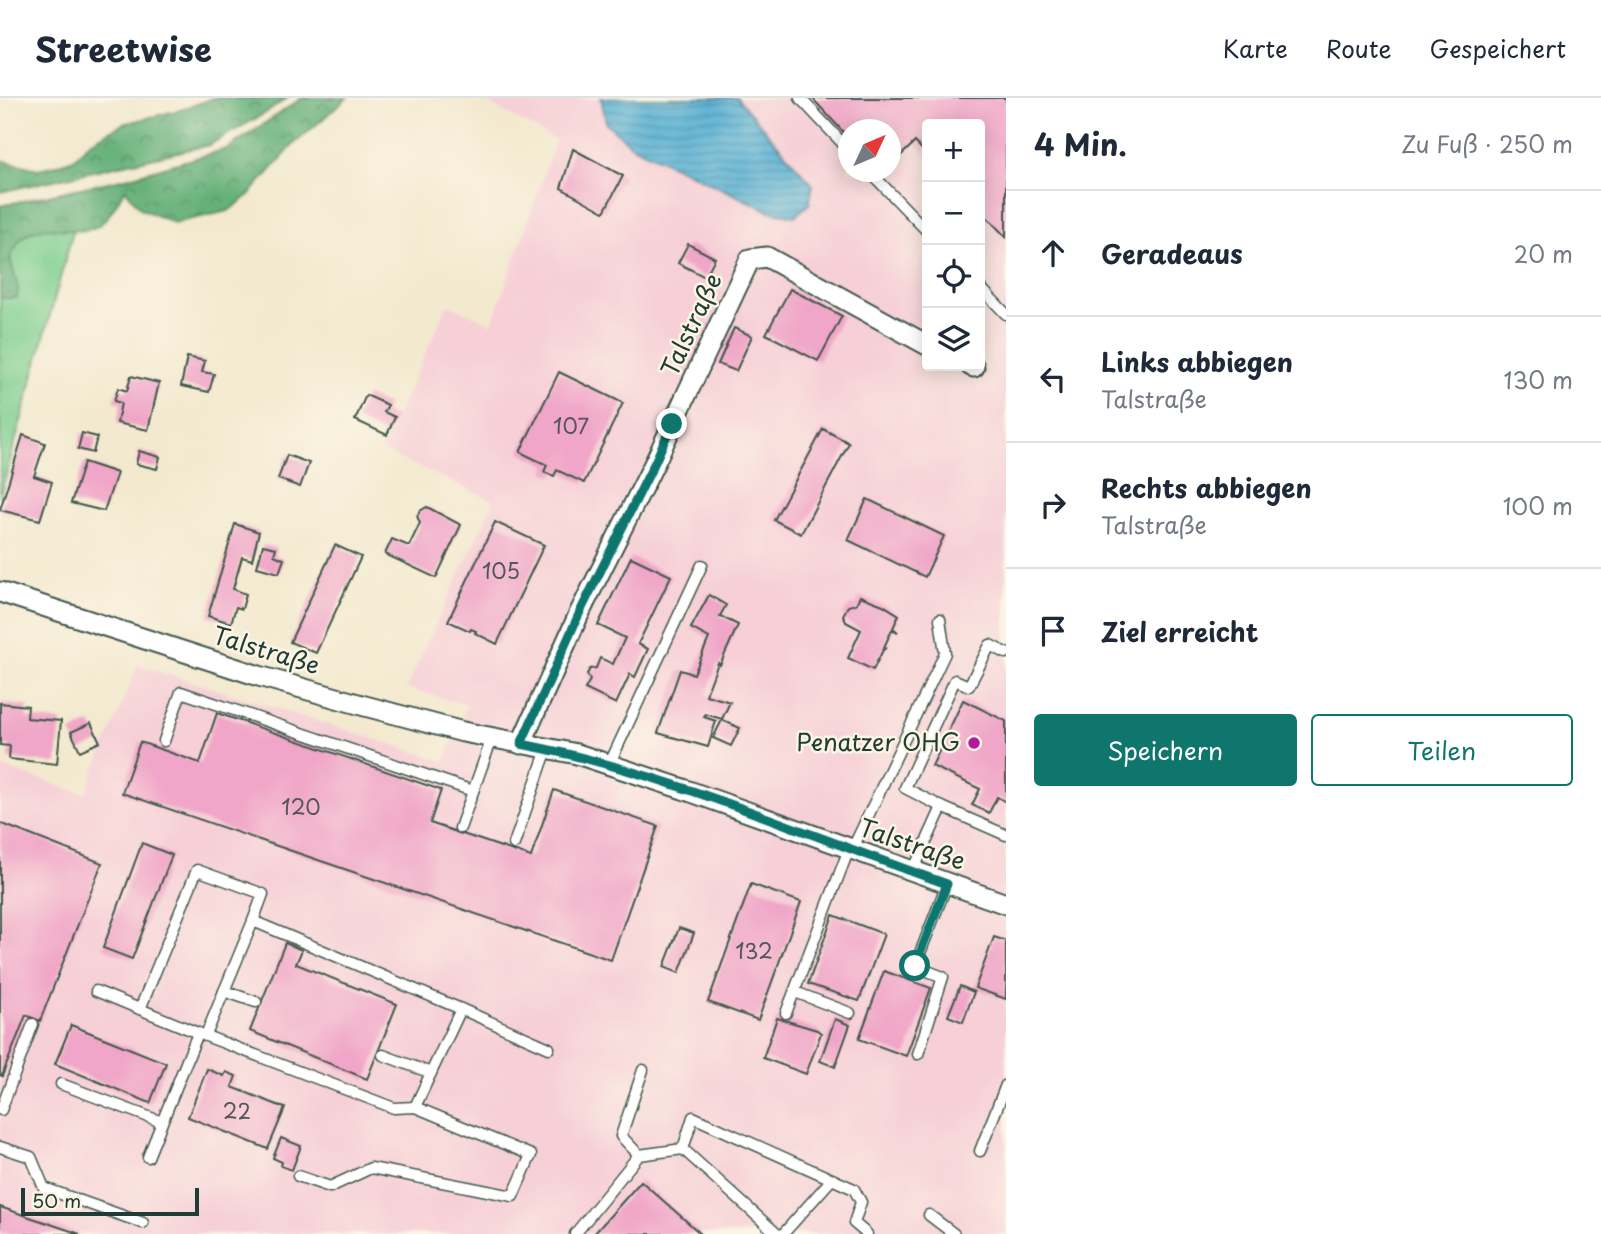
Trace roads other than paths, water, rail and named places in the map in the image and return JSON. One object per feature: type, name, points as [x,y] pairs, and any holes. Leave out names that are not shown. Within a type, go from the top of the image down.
[{"type":"street","name":"Talstraße","points":[[521,744],[579,614],[655,462],[750,259],[767,257],[922,342]]},
{"type":"street","name":"Talstraße","points":[[0,592],[259,676],[492,738],[577,754],[947,884],[1005,899]]},
{"type":"lane","points":[[800,98],[838,138]]},
{"type":"lane","points":[[880,182],[922,226]]},
{"type":"lane","points":[[985,291],[1006,314]]},
{"type":"lane","points":[[609,765],[702,565]]},
{"type":"lane","points":[[786,1013],[850,850],[945,653],[940,619]]},
{"type":"lane","points":[[1006,653],[990,645],[968,685],[955,680],[905,788],[1006,835]]},
{"type":"lane","points":[[164,741],[181,692],[473,791]]},
{"type":"lane","points":[[460,828],[492,738]]},
{"type":"lane","points":[[514,844],[547,749]]},
{"type":"lane","points":[[913,872],[942,807]]},
{"type":"lane","points":[[140,1009],[197,870],[263,894],[224,991],[202,1034],[148,1157]]},
{"type":"lane","points":[[918,1054],[943,977],[914,968],[947,884]]},
{"type":"lane","points":[[253,921],[549,1048]]},
{"type":"lane","points":[[96,991],[394,1108],[415,1107],[531,1155],[513,1196],[371,1168],[330,1187],[298,1176]]},
{"type":"lane","points":[[224,991],[256,1002]]},
{"type":"lane","points":[[795,992],[850,1013]]},
{"type":"lane","points":[[415,1107],[461,1009]]},
{"type":"lane","points":[[1,1111],[33,1024]]},
{"type":"lane","points":[[383,1055],[431,1073]]},
{"type":"lane","points":[[639,1155],[621,1136],[643,1070]]},
{"type":"lane","points":[[61,1084],[162,1122]]},
{"type":"lane","points":[[980,1151],[1006,1085]]},
{"type":"lane","points":[[682,1149],[693,1117],[854,1189],[861,1202],[855,1223],[867,1234]]},
{"type":"lane","points":[[0,1147],[31,1157],[44,1188],[143,1223]]},
{"type":"lane","points":[[575,1234],[639,1155],[682,1149],[777,1234]]},
{"type":"lane","points":[[783,1234],[832,1179]]},
{"type":"lane","points":[[929,1215],[954,1234]]},
{"type":"lane","points":[[849,1234],[857,1225]]},
{"type":"water","points":[[601,98],[737,98],[813,185],[809,204],[795,216],[769,211],[632,146],[606,123]]},
{"type":"place","name":"Penatzer OHG","points":[[974,743]]}]
